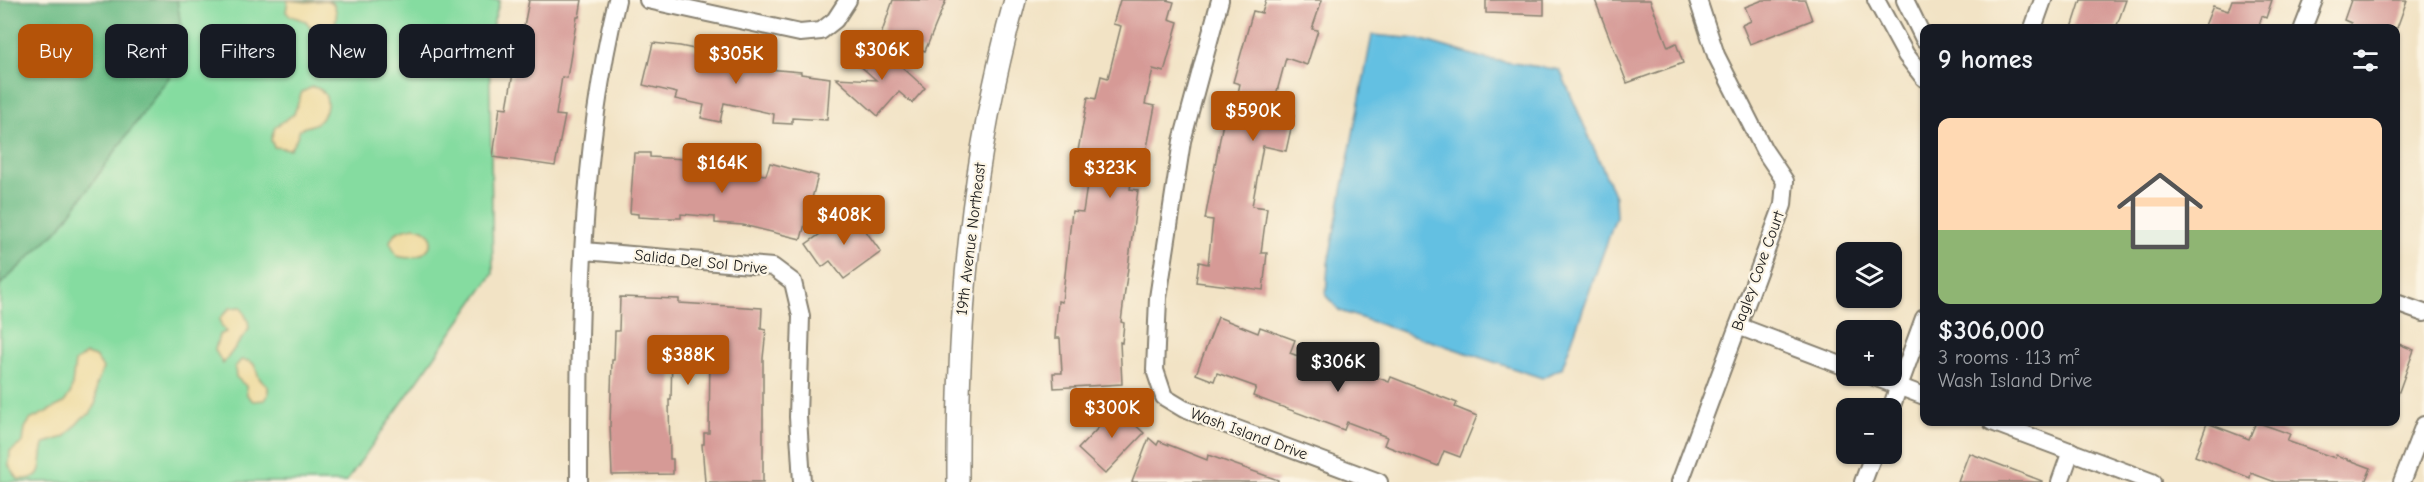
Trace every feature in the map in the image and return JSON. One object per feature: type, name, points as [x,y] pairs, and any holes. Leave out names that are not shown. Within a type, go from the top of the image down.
[{"type":"street","points":[[579,482],[579,319],[594,125],[618,0]]},
{"type":"street","points":[[648,0],[800,33],[821,31],[835,20],[848,0]]},
{"type":"street","name":"19th Avenue Northeast","points":[[958,482],[962,316],[968,242],[989,113],[1003,44],[1015,0]]},
{"type":"street","name":"Wash Island Drive","points":[[1220,0],[1182,141],[1158,298],[1155,370],[1164,397],[1184,409],[1379,482]]},
{"type":"street","name":"Bagley Cove Court","points":[[1680,482],[1783,206],[1785,181],[1764,150],[1716,55],[1698,0]]},
{"type":"street","points":[[1876,0],[1906,55],[1920,73]]},
{"type":"street","points":[[1905,0],[1920,31]]},
{"type":"street","points":[[2034,24],[2043,0]]},
{"type":"street","points":[[2305,24],[2314,0]]},
{"type":"street","name":"Salida Del Sol Drive","points":[[584,251],[772,267],[793,282],[801,316],[798,417],[802,482]]},
{"type":"street","points":[[2400,305],[2424,314]]},
{"type":"street","points":[[1738,326],[1836,363]]},
{"type":"street","points":[[1902,378],[1920,329]]},
{"type":"street","points":[[1895,398],[1899,386],[1920,394]]},
{"type":"street","points":[[2402,482],[2424,425]]},
{"type":"street","points":[[2003,426],[2152,482]]},
{"type":"street","points":[[2060,482],[2071,452]]},
{"type":"street","points":[[1863,482],[1870,464]]},
{"type":"green space","points":[[0,0],[177,0],[180,24],[105,24],[105,78],[168,78],[59,229],[0,285]]},
{"type":"green space","points":[[177,0],[500,0],[493,24],[399,24],[399,78],[490,78],[493,274],[346,482],[0,482],[0,285],[59,229],[168,78],[188,78],[188,24],[180,24]]},
{"type":"sand","points":[[288,0],[307,2],[326,0],[333,3],[336,17],[334,24],[308,24],[286,12]]},
{"type":"sand","points":[[312,87],[322,92],[327,101],[323,116],[315,124],[300,129],[290,149],[274,147],[271,140],[275,127],[294,114],[302,92]]},
{"type":"sand","points":[[414,227],[430,234],[430,246],[417,256],[408,258],[397,256],[390,242],[391,238],[399,231]]},
{"type":"sand","points":[[241,307],[249,329],[223,364],[215,350],[219,335],[226,332],[221,325],[220,318],[230,308]]},
{"type":"sand","points":[[86,354],[95,357],[103,368],[96,386],[96,402],[90,414],[83,417],[65,437],[45,443],[40,467],[35,477],[18,479],[9,466],[10,452],[23,442],[25,428],[30,420],[64,403],[71,392],[75,362]]},
{"type":"sand","points":[[241,360],[253,364],[260,379],[268,387],[265,400],[253,401],[247,395],[246,386],[236,377],[235,367]]},
{"type":"water","points":[[1372,35],[1419,39],[1486,59],[1560,70],[1615,197],[1616,217],[1562,368],[1542,378],[1340,311],[1326,296],[1328,264]]},
{"type":"building","points":[[529,0],[582,0],[567,78],[562,77],[556,115],[565,116],[555,166],[493,157],[500,107],[507,108],[512,78],[535,78],[535,24],[524,24]]},
{"type":"building","points":[[893,0],[946,0],[925,51],[881,35]]},
{"type":"building","points":[[1120,0],[1174,2],[1169,19],[1178,22],[1164,72],[1153,69],[1145,104],[1155,106],[1146,153],[1137,151],[1130,189],[1138,190],[1121,322],[1124,323],[1122,343],[1120,342],[1122,384],[1054,388],[1053,373],[1062,373],[1060,338],[1055,338],[1058,301],[1062,302],[1072,211],[1083,212],[1091,159],[1077,156],[1088,97],[1096,99],[1101,76],[1108,78],[1121,26],[1113,24]]},
{"type":"building","points":[[1266,0],[1322,0],[1312,29],[1318,30],[1307,65],[1286,58],[1272,110],[1294,115],[1286,151],[1263,146],[1252,206],[1267,208],[1261,253],[1267,253],[1263,290],[1196,282],[1199,262],[1208,264],[1213,220],[1205,219],[1224,117],[1232,119],[1240,84],[1233,82],[1253,11],[1262,13]]},
{"type":"building","points":[[1486,0],[1544,0],[1544,15],[1486,13]]},
{"type":"building","points":[[1595,0],[1650,0],[1668,47],[1676,43],[1683,63],[1627,83]]},
{"type":"building","points":[[1763,0],[1805,0],[1812,20],[1750,44],[1742,25],[1751,21],[1745,7]]},
{"type":"building","points":[[2081,0],[2126,0],[2117,24],[2073,24]]},
{"type":"building","points":[[2232,0],[2272,0],[2266,18],[2262,16],[2259,24],[2206,24],[2213,6],[2228,11]]},
{"type":"building","points":[[2351,0],[2407,0],[2398,24],[2351,24],[2344,20]]},
{"type":"building","points":[[874,41],[925,88],[912,103],[899,92],[878,116],[836,78],[876,80],[856,62]]},
{"type":"building","points":[[653,43],[680,46],[741,59],[741,62],[757,65],[756,68],[801,72],[801,74],[830,78],[827,120],[792,118],[792,124],[773,123],[774,114],[724,103],[720,122],[701,118],[704,105],[675,99],[677,93],[643,85]]},
{"type":"building","points":[[634,153],[650,153],[650,157],[735,165],[734,172],[766,175],[770,163],[818,176],[801,239],[743,225],[715,223],[715,217],[681,214],[681,218],[656,218],[638,217],[638,214],[630,213]]},
{"type":"building","points":[[852,212],[881,252],[844,279],[830,261],[822,267],[806,244]]},
{"type":"building","points":[[620,297],[679,299],[679,303],[762,308],[761,329],[766,330],[763,358],[763,482],[705,482],[702,444],[704,444],[704,433],[709,433],[710,356],[672,354],[671,400],[669,400],[670,459],[673,459],[673,474],[612,475],[610,425],[612,360],[614,360],[615,331],[619,331]]},
{"type":"building","points":[[1218,317],[1258,333],[1260,327],[1295,340],[1290,353],[1345,374],[1348,366],[1389,382],[1391,377],[1457,403],[1455,407],[1477,416],[1460,457],[1444,451],[1438,466],[1384,445],[1387,437],[1347,422],[1344,430],[1253,396],[1256,387],[1217,373],[1214,381],[1196,374]]},
{"type":"building","points":[[2400,345],[2414,350],[2400,389]]},
{"type":"building","points":[[1123,402],[1136,414],[1130,420],[1144,433],[1105,474],[1078,449]]},
{"type":"building","points":[[2206,426],[2215,426],[2249,439],[2254,426],[2267,426],[2290,434],[2287,441],[2371,468],[2365,482],[2275,482],[2251,473],[2250,478],[2195,456]]},
{"type":"building","points":[[1149,438],[1157,445],[1159,441],[1207,460],[1208,455],[1278,480],[1278,482],[1132,482]]},
{"type":"building","points":[[1969,453],[2042,481],[2042,482],[1958,482]]}]
